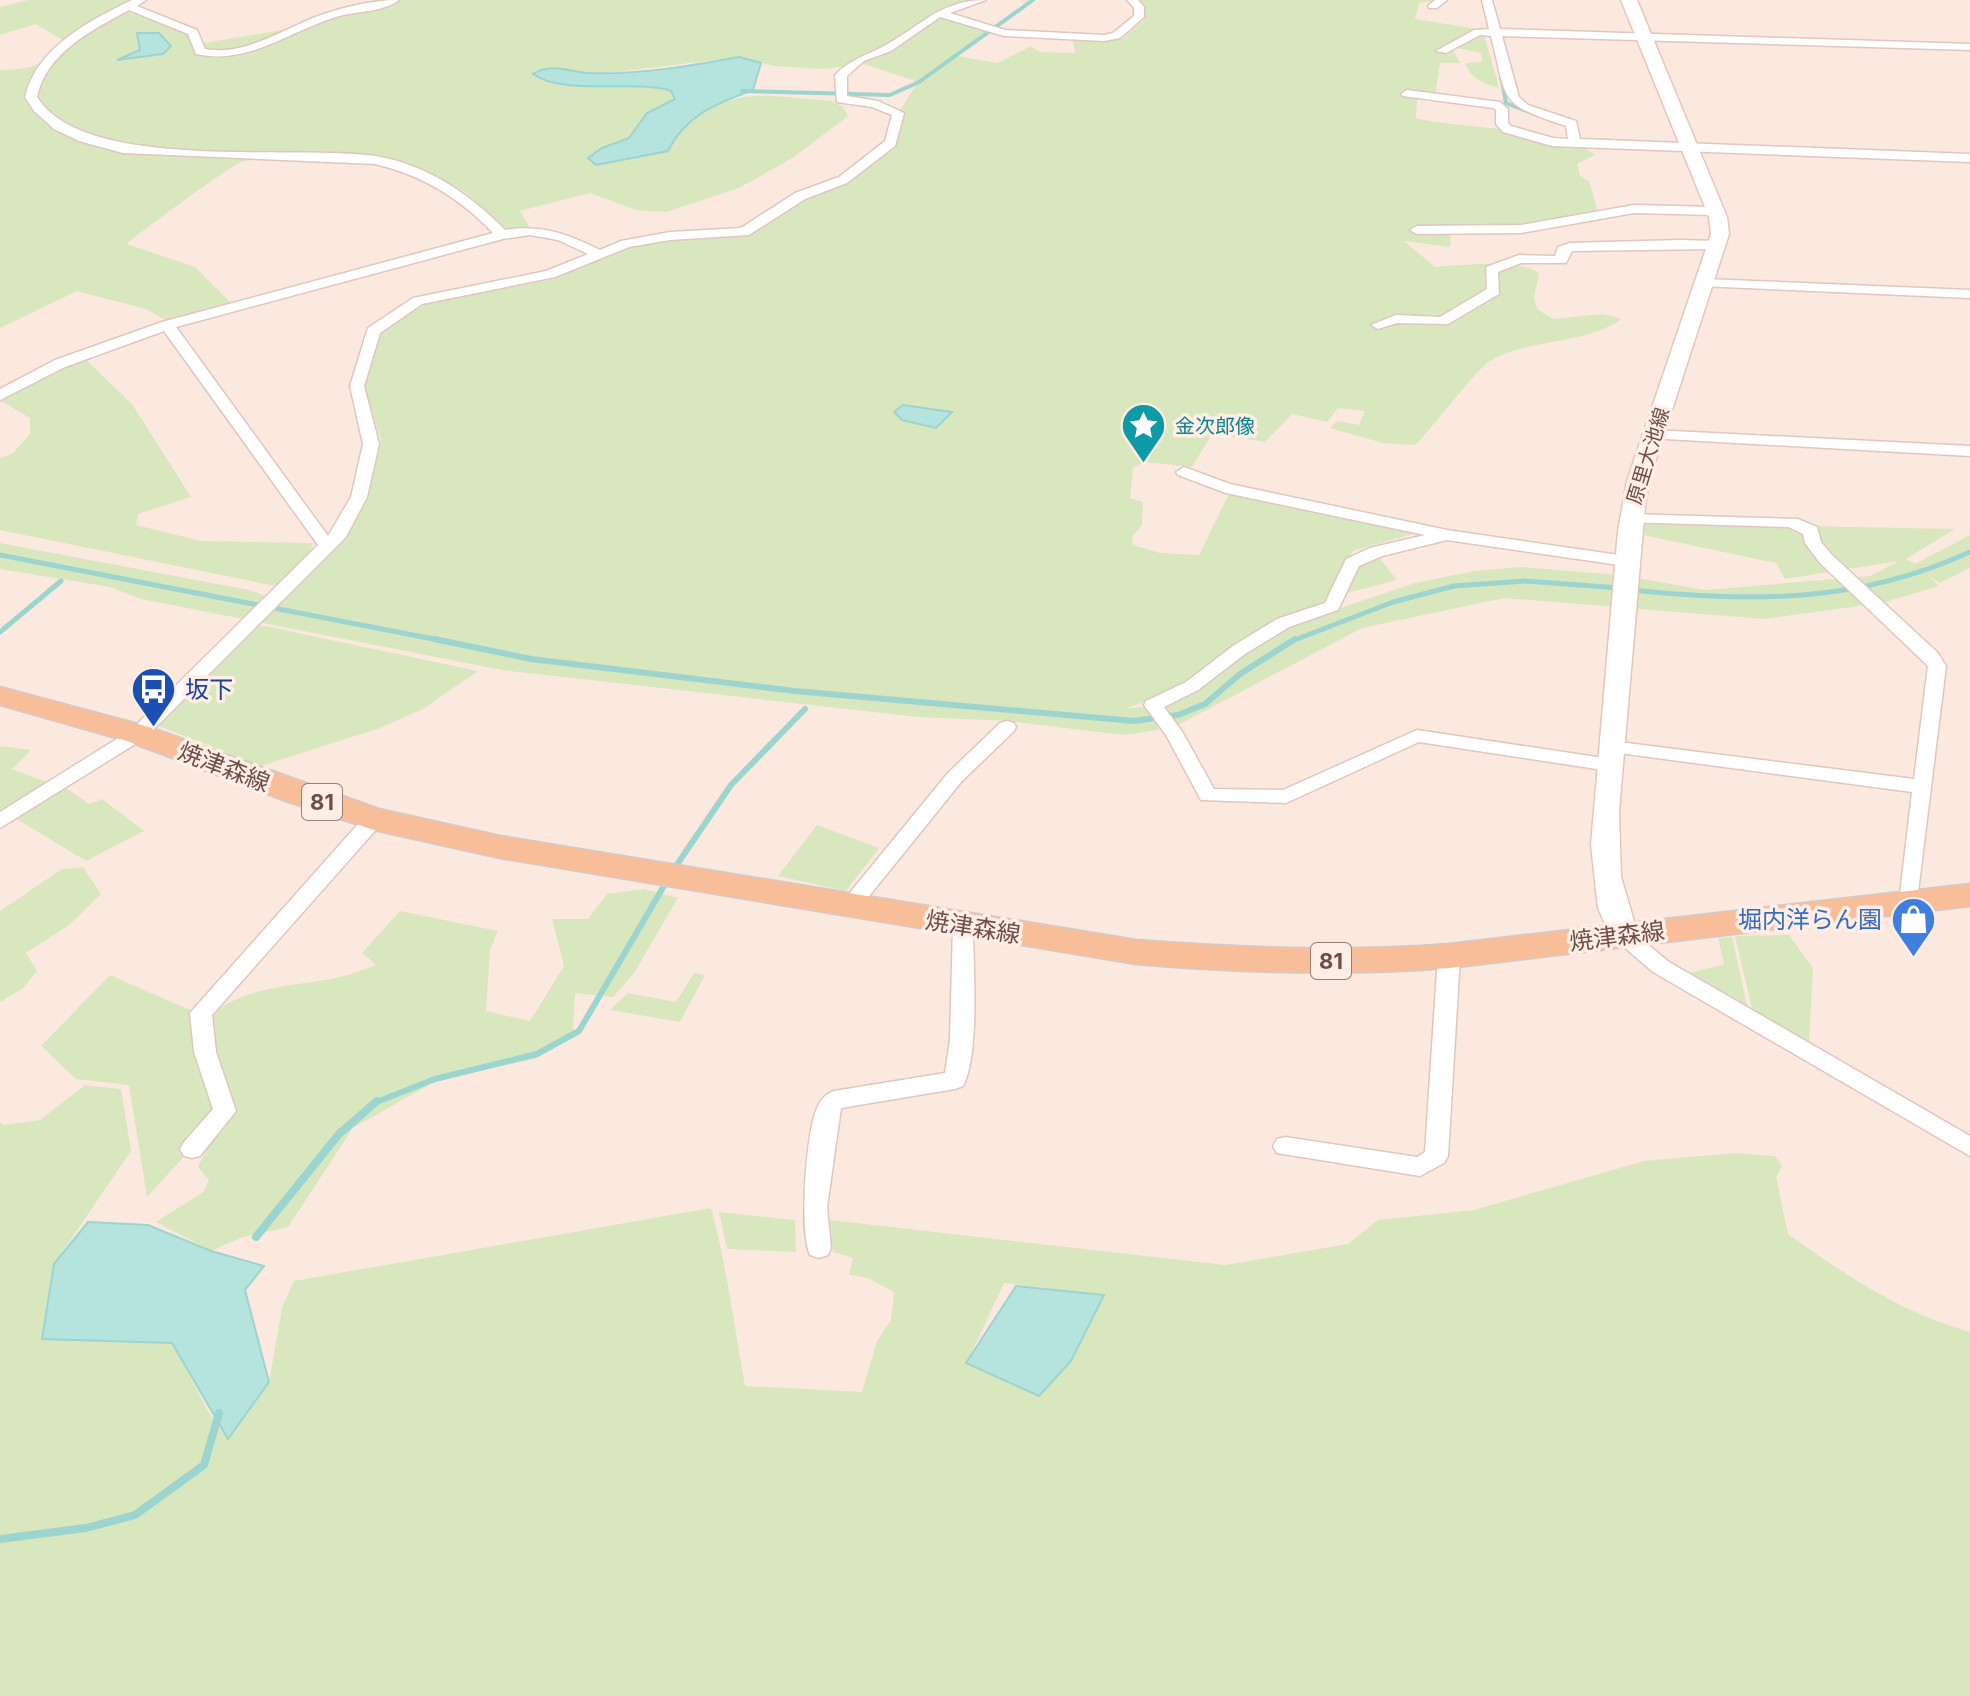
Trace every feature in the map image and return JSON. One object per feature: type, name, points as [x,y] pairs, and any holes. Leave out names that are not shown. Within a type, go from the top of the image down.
[{"type":"main road","name":"原里大池線","points":[[1623,935],[1610,901],[1606,841],[1630,519],[1653,435],[1718,245],[1715,211],[1629,0]]},
{"type":"main road","name":"焼津森線","points":[[0,696],[138,734],[297,794],[374,819],[500,847],[963,926],[1136,952],[1237,960],[1369,962],[1449,956],[1970,895]]},
{"type":"street","points":[[141,0],[49,60],[36,76],[31,97],[38,112],[92,142],[123,149],[375,160],[406,166],[437,179],[480,210],[502,235]]},
{"type":"street","points":[[128,6],[193,32],[200,52],[211,56],[257,44],[330,15],[394,0]]},
{"type":"street","points":[[0,821],[138,734],[284,590],[350,519],[366,473],[371,444],[357,386],[373,331],[418,301],[550,274],[626,244],[670,236],[744,232],[800,196],[843,180],[891,143],[898,113],[840,96],[841,75],[849,67],[887,49],[939,13],[981,0]]},
{"type":"street","points":[[939,13],[1004,33],[1104,38],[1130,28],[1139,17],[1139,7],[1132,0]]},
{"type":"street","points":[[1487,0],[1513,98],[1524,108],[1572,124],[1575,144]]},
{"type":"street","points":[[1442,51],[1470,34],[1495,32],[1970,47]]},
{"type":"street","points":[[1407,94],[1496,105],[1502,109],[1502,124],[1507,129],[1532,138],[1575,144],[1970,158]]},
{"type":"street","points":[[1417,230],[1521,229],[1648,214],[1715,211]]},
{"type":"street","points":[[1549,224],[1563,254],[1569,278]]},
{"type":"street","points":[[0,395],[24,380],[63,363],[167,325],[502,235],[524,230],[552,231],[598,254]]},
{"type":"street","points":[[1378,325],[1396,319],[1443,321],[1494,291],[1491,270],[1519,259],[1628,247],[1640,242],[1718,245]]},
{"type":"street","points":[[1705,283],[1970,294]]},
{"type":"street","points":[[167,325],[327,546]]},
{"type":"street","points":[[1653,435],[1970,451]]},
{"type":"street","points":[[1184,472],[1226,488],[1447,535],[1623,583]]},
{"type":"street","points":[[1630,519],[1792,522],[1811,531],[1813,543],[1932,657],[1937,666],[1909,903]]},
{"type":"street","points":[[1447,535],[1376,552],[1352,563],[1332,606],[1283,623],[1239,650],[1192,686],[1153,705],[1174,733],[1208,795],[1286,797],[1417,736],[1923,787]]},
{"type":"street","points":[[850,906],[955,777],[1007,727]]},
{"type":"street","points":[[192,1149],[225,1111],[205,1052],[201,1013],[374,819]]},
{"type":"street","points":[[819,1248],[815,1207],[827,1110],[834,1100],[955,1080],[961,1040],[963,926]]},
{"type":"street","points":[[1623,935],[1661,967],[1970,1147]]},
{"type":"street","points":[[1285,1146],[1420,1167],[1436,1156],[1449,956]]},
{"type":"green space","points":[[28,0],[132,0],[116,8],[193,32],[198,44],[288,29],[273,37],[388,0],[980,0],[938,13],[887,49],[848,66],[822,69],[774,66],[738,57],[618,72],[586,73],[558,68],[565,82],[640,85],[668,91],[679,97],[647,113],[666,140],[709,110],[743,97],[780,96],[832,101],[843,107],[848,116],[794,157],[739,188],[666,212],[636,210],[590,193],[520,211],[531,229],[502,235],[466,193],[421,173],[323,158],[263,158],[241,162],[184,200],[127,244],[195,267],[232,304],[166,320],[146,309],[77,291],[0,328],[0,70],[37,65],[66,42],[36,24],[0,35],[0,7]]},
{"type":"green space","points":[[1129,0],[1442,0],[1419,3],[1415,19],[1477,29],[1465,33],[1453,50],[1460,63],[1440,63],[1435,96],[1417,97],[1416,118],[1535,134],[1579,146],[1595,155],[1577,164],[1580,176],[1589,181],[1597,209],[1581,218],[1451,234],[1450,247],[1404,241],[1435,267],[1505,264],[1539,273],[1534,298],[1537,309],[1553,319],[1603,314],[1622,319],[1575,338],[1509,352],[1493,359],[1477,373],[1415,445],[1383,443],[1330,428],[1337,421],[1359,425],[1365,411],[1338,408],[1327,422],[1292,414],[1265,442],[1212,434],[1192,467],[1144,462],[1133,468],[1130,498],[1143,502],[1142,525],[1132,537],[1133,545],[1160,553],[1199,555],[1229,494],[1416,533],[1353,551],[1321,606],[1198,676],[1154,699],[1126,708],[1149,707],[1159,730],[1123,735],[1008,721],[918,717],[502,670],[141,599],[110,587],[0,569],[0,543],[249,590],[275,599],[353,525],[381,440],[362,385],[378,331],[430,302],[548,280],[626,244],[744,232],[800,196],[847,176],[891,143],[898,113],[918,82],[861,63],[886,52],[942,14],[986,31],[944,64],[957,56],[997,63],[1031,46],[1040,52],[1075,53],[1073,41],[1124,38],[1144,20],[1139,17],[1139,7]]},
{"type":"green space","points":[[1484,34],[1499,88],[1479,80],[1467,68],[1465,63],[1482,62],[1481,53],[1456,48],[1472,35]]},
{"type":"green space","points":[[85,359],[132,404],[191,497],[138,514],[136,525],[201,541],[313,543],[305,566],[280,587],[0,530],[0,458],[13,453],[30,434],[30,418],[1,401],[33,381]]},
{"type":"green space","points":[[1643,523],[1955,529],[1906,559],[1915,564],[1970,535],[1970,568],[1940,583],[1928,575],[1939,586],[1882,603],[1764,619],[1504,598],[1362,628],[1176,726],[1159,705],[1210,682],[1265,639],[1296,623],[1415,583],[1475,571],[1522,567],[1620,575],[1705,590],[1870,576],[1899,561],[1785,579],[1776,563],[1643,535]]},
{"type":"green space","points":[[1377,555],[1397,580],[1343,594],[1361,561]]},
{"type":"green space","points":[[260,625],[478,671],[423,709],[380,728],[261,766],[156,725]]},
{"type":"green space","points":[[0,746],[31,750],[12,769],[47,782],[0,811]]},
{"type":"green space","points":[[66,788],[89,804],[102,799],[144,831],[86,861],[15,818]]},
{"type":"green space","points":[[817,825],[879,848],[846,891],[778,876]]},
{"type":"green space","points":[[83,867],[101,894],[69,925],[26,953],[37,971],[23,988],[0,1002],[0,911],[62,869]]},
{"type":"green space","points":[[644,889],[678,898],[634,973],[613,997],[575,993],[573,1031],[535,1059],[441,1078],[353,1128],[288,1227],[240,1238],[211,1251],[156,1222],[203,1192],[209,1180],[198,1167],[223,1114],[147,1197],[129,1085],[76,1079],[41,1046],[110,975],[190,1010],[201,1033],[210,1017],[242,997],[283,986],[340,977],[376,965],[362,953],[400,911],[498,931],[490,950],[486,1011],[530,1021],[564,966],[552,919],[588,919],[607,894]]},
{"type":"green space","points":[[1789,935],[1813,968],[1809,1043],[1753,1013],[1735,936]]},
{"type":"green space","points":[[1732,937],[1748,1010],[1686,974],[1724,964],[1718,938]]},
{"type":"green space","points":[[694,973],[705,975],[680,1022],[610,1010],[628,993],[676,1002]]},
{"type":"green space","points":[[85,1085],[121,1089],[131,1151],[54,1264],[42,1339],[172,1342],[209,1413],[228,1438],[269,1382],[282,1308],[294,1281],[711,1208],[745,1386],[862,1392],[877,1341],[891,1320],[894,1292],[868,1278],[849,1275],[853,1258],[833,1252],[830,1220],[1225,1265],[1348,1244],[1378,1220],[1474,1210],[1644,1161],[1736,1153],[1775,1156],[1782,1166],[1776,1177],[1788,1234],[1875,1291],[1921,1314],[1970,1332],[1970,1696],[0,1696],[0,1122],[4,1125],[40,1120]],"holes":[[[1004,1283],[1104,1295],[967,1362]]]},
{"type":"green space","points":[[719,1212],[795,1220],[796,1252],[727,1249]]},
{"type":"water","points":[[137,33],[159,33],[171,46],[163,54],[117,60],[140,50]]},
{"type":"water","points":[[739,57],[761,63],[753,90],[693,119],[668,151],[596,165],[588,158],[602,148],[629,138],[647,113],[675,99],[671,91],[638,86],[562,84],[533,74],[553,68],[588,73],[645,71]]},
{"type":"water","points":[[903,405],[952,412],[936,428],[902,420],[894,412]]},
{"type":"water","points":[[88,1222],[148,1225],[211,1251],[264,1266],[245,1290],[269,1382],[228,1439],[172,1343],[42,1339],[54,1264]]},
{"type":"water","points":[[1016,1286],[1104,1295],[1071,1361],[1039,1396],[966,1363]]},
{"type":"waterway","points":[[742,91],[890,95],[919,82],[1033,0]]},
{"type":"waterway","points":[[1500,70],[1506,103],[1546,118]]},
{"type":"waterway","points":[[1630,590],[1719,596],[1803,595],[1886,582],[1970,552]]},
{"type":"waterway","points":[[0,555],[439,640]]},
{"type":"waterway","points":[[0,632],[61,581]]},
{"type":"waterway","points":[[1292,641],[1393,602],[1454,586],[1525,581],[1619,588]]},
{"type":"waterway","points":[[434,639],[439,640]]},
{"type":"waterway","points":[[439,640],[531,659],[795,691],[1134,721],[1178,715],[1205,704],[1240,674],[1295,639]]},
{"type":"waterway","points":[[439,640],[444,641]]},
{"type":"waterway","points":[[674,869],[731,785],[805,709]]},
{"type":"waterway","points":[[375,1102],[435,1079],[537,1054],[579,1031],[668,879]]},
{"type":"waterway","points":[[256,1237],[339,1134],[375,1102]]},
{"type":"waterway","points":[[0,1539],[86,1528],[135,1515],[204,1465],[219,1413]]},
{"type":"place","name":"金次郎像","points":[[1144,465]]},
{"type":"place","name":"坂下","points":[[154,728]]},
{"type":"place","name":"堀内洋らん園","points":[[1913,958]]}]
